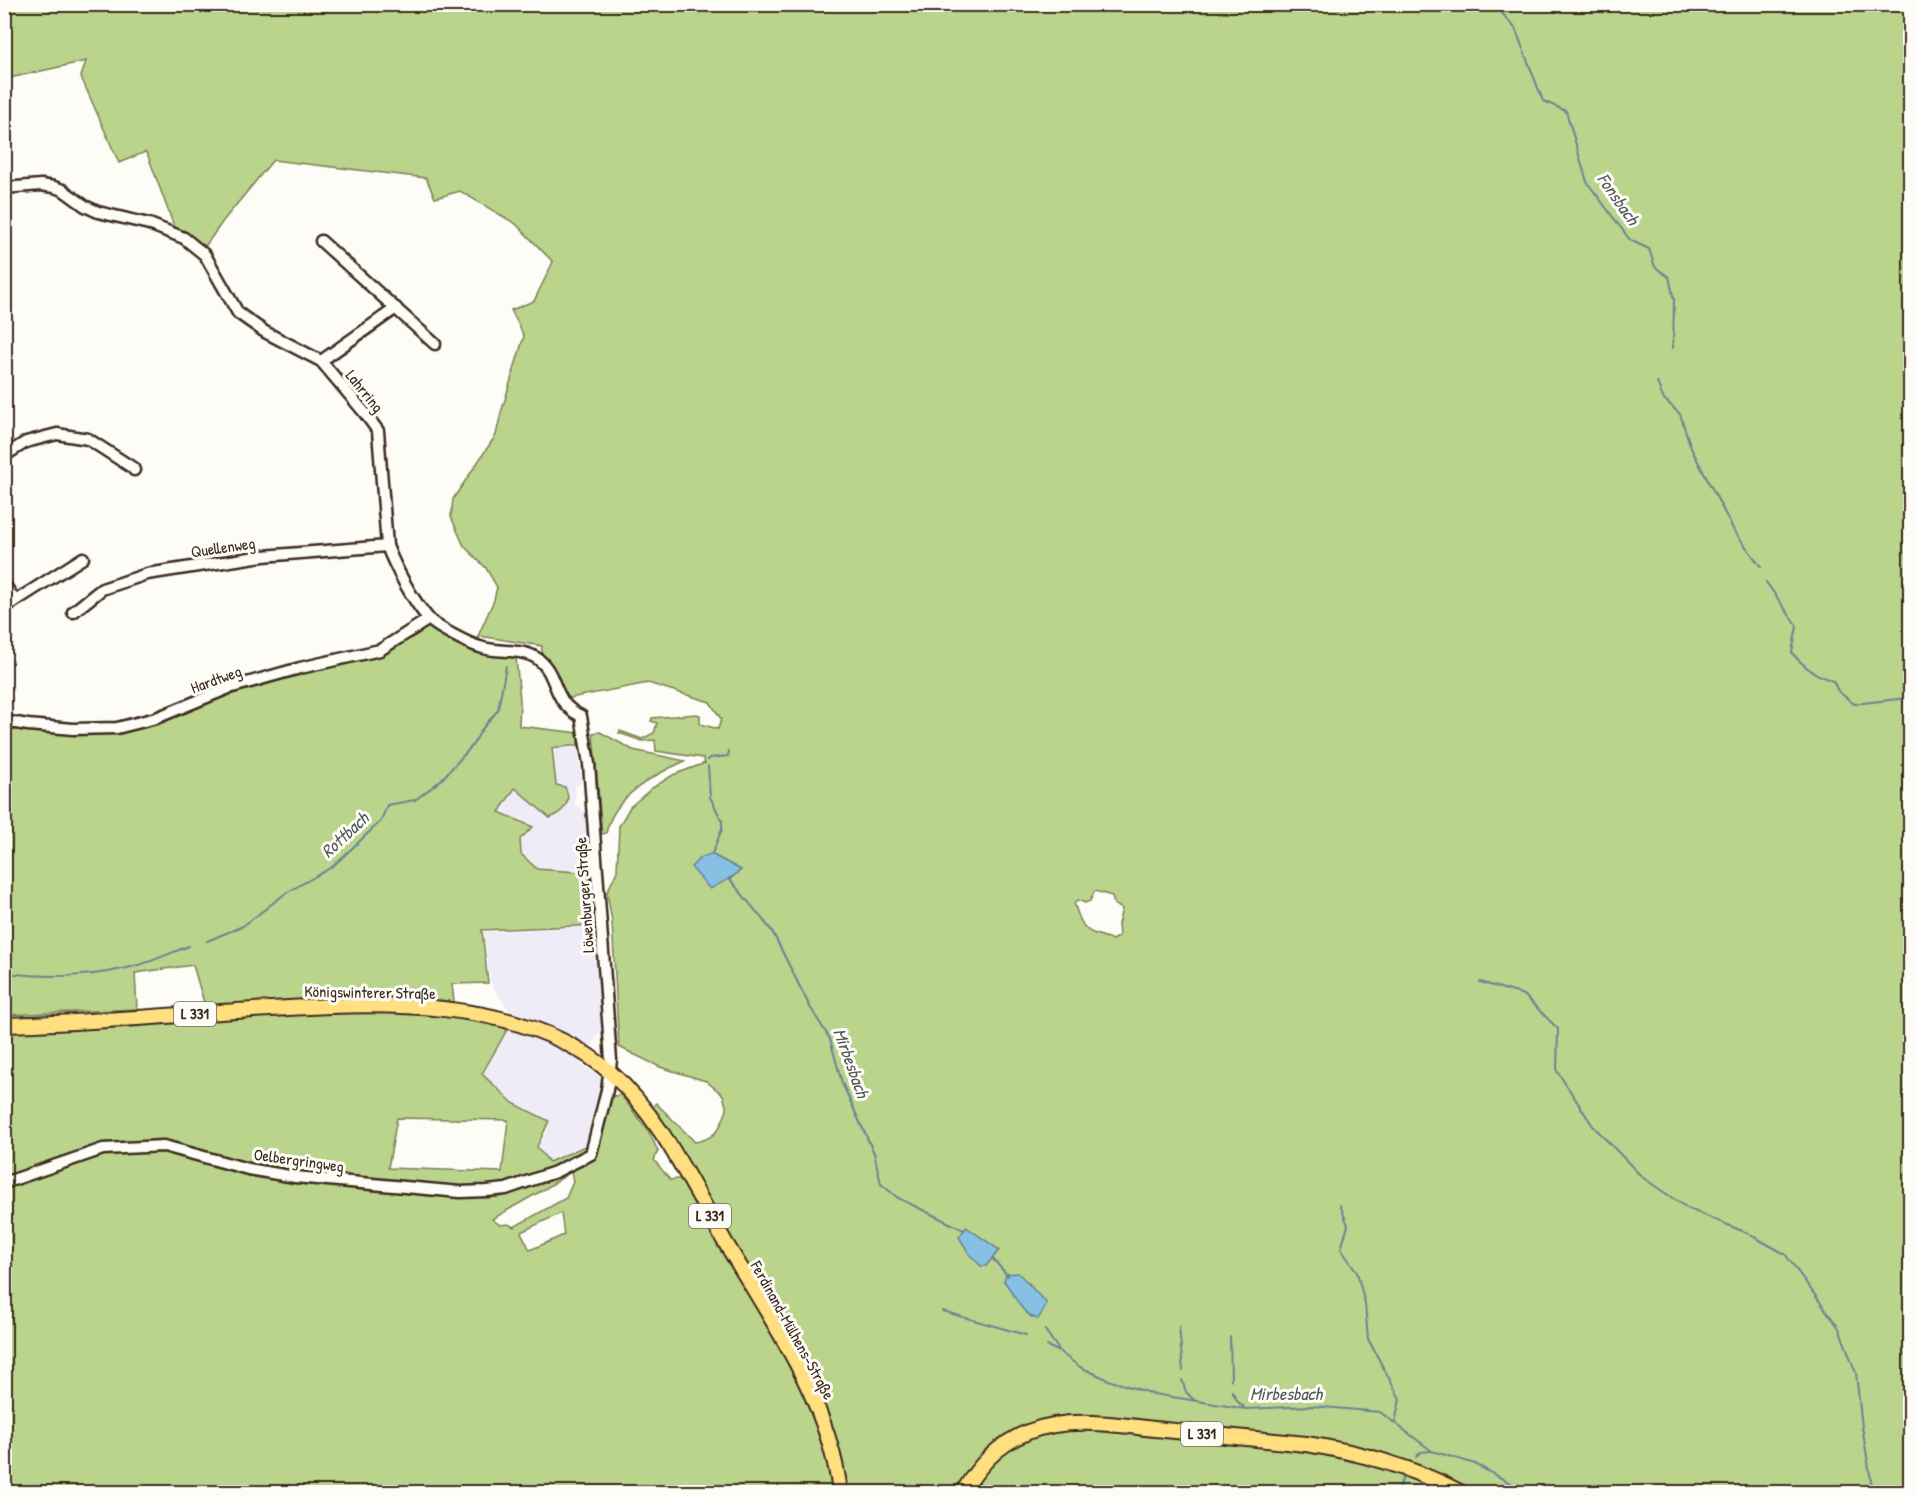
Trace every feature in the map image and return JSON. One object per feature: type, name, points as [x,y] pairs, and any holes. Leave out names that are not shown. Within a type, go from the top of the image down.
[{"type":"main road","name":"Königswinterer Straße","points":[[4,1025],[291,1008],[386,1005],[462,1012],[530,1029],[573,1047],[610,1072],[639,1103],[655,1125],[733,1254]]},
{"type":"main road","name":"Ferdinand-Mülhens-Straße","points":[[733,1254],[785,1343],[810,1392],[830,1443],[840,1492]]},
{"type":"main road","name":"L 331","points":[[963,1492],[982,1464],[997,1449],[1010,1441],[1042,1427],[1085,1423],[1306,1444],[1354,1452],[1398,1464],[1460,1492]]},
{"type":"street","name":"Lahrring","points":[[4,188],[41,185],[54,187],[63,190],[85,206],[98,212],[149,224],[184,238],[205,255],[238,313],[265,332],[321,361],[378,431],[387,546],[393,563],[429,619],[480,648],[535,657],[545,665],[570,711],[581,716]]},
{"type":"street","points":[[321,241],[435,344]]},
{"type":"street","points":[[321,361],[396,308]]},
{"type":"street","points":[[4,456],[26,442],[57,434],[88,439],[134,470]]},
{"type":"street","name":"Quellenweg","points":[[73,612],[102,589],[147,574],[263,556],[387,546]]},
{"type":"street","points":[[4,608],[83,558]]},
{"type":"street","points":[[4,584],[15,600]]},
{"type":"street","name":"Hardtweg","points":[[4,721],[73,729],[117,728],[156,718],[229,688],[300,668],[380,650],[429,619]]},
{"type":"street","name":"Löwenburger Straße","points":[[581,716],[589,764],[611,1056],[610,1072],[591,1154]]},
{"type":"street","name":"Oelbergringweg","points":[[4,1183],[103,1149],[164,1146],[248,1169],[295,1178],[450,1191],[487,1191],[506,1189],[555,1172],[591,1154]]},
{"type":"shaded area","points":[[578,745],[582,782],[576,786],[575,804],[584,811],[589,811],[592,873],[537,869],[521,854],[520,839],[532,827],[499,812],[515,788],[550,818],[556,785],[552,747]]},
{"type":"shaded area","points":[[598,926],[604,1023],[581,1065],[601,1077],[586,1144],[550,1161],[539,1147],[551,1121],[514,1103],[483,1075],[514,1018],[490,982],[484,932]]},
{"type":"green space","points":[[4,5],[1910,5],[1910,1492],[1470,1492],[1441,1476],[1391,1457],[1070,1417],[1037,1421],[1011,1431],[979,1458],[956,1492],[845,1492],[837,1449],[685,1163],[675,1140],[651,1108],[656,1103],[695,1142],[702,1141],[716,1132],[727,1110],[723,1095],[706,1081],[660,1067],[619,1047],[612,922],[607,892],[617,871],[619,826],[630,807],[652,788],[673,775],[705,763],[703,758],[656,751],[655,740],[642,741],[619,733],[620,731],[642,739],[654,733],[657,723],[651,721],[652,718],[696,714],[700,715],[700,724],[718,729],[721,719],[710,702],[648,683],[565,699],[546,667],[542,646],[480,636],[478,644],[475,643],[494,600],[497,587],[486,568],[464,546],[451,517],[453,499],[496,435],[524,336],[511,310],[534,301],[553,262],[516,224],[460,191],[435,198],[426,178],[273,160],[204,248],[175,229],[147,153],[119,163],[81,77],[86,61],[5,79]],"holes":[[[711,854],[741,870],[730,879],[720,882]],[[1095,891],[1112,896],[1114,904],[1122,909],[1118,924],[1119,936],[1112,940],[1086,928],[1080,920],[1074,903],[1078,900],[1085,903],[1090,901]],[[966,1227],[999,1250],[986,1266]],[[1004,1281],[1029,1283],[1035,1293],[1031,1317]]]},
{"type":"green space","points":[[426,619],[481,652],[516,657],[520,700],[519,726],[579,733],[578,745],[552,748],[556,785],[565,787],[568,797],[563,810],[550,818],[515,788],[499,812],[533,827],[520,839],[521,854],[537,869],[592,873],[599,925],[482,930],[488,983],[452,984],[454,1002],[386,997],[205,1006],[193,965],[135,973],[137,1009],[5,1015],[4,722],[74,728],[156,716],[299,666],[378,649]]},
{"type":"green space","points":[[600,732],[633,750],[685,761],[636,788],[617,808],[606,833],[602,834],[593,733]]},
{"type":"green space","points":[[385,1008],[453,1012],[508,1028],[482,1074],[513,1103],[549,1121],[537,1147],[549,1162],[587,1145],[598,1150],[610,1101],[613,1096],[621,1095],[649,1132],[658,1151],[654,1160],[670,1180],[685,1178],[803,1391],[822,1440],[833,1492],[5,1492],[4,1025]],"holes":[[[397,1118],[508,1120],[502,1172],[388,1168]],[[571,1172],[573,1182],[566,1198],[514,1227],[508,1224],[500,1225],[492,1219]],[[561,1213],[564,1235],[530,1250],[521,1232]]]},
{"type":"green space","points":[[1073,1429],[1294,1448],[1385,1467],[1446,1492],[970,1492],[990,1465],[1013,1447],[1040,1435]]},
{"type":"water","points":[[711,854],[741,870],[710,889],[691,867],[700,858]]},
{"type":"water","points":[[966,1227],[999,1250],[986,1266],[981,1266],[970,1255],[959,1237]]},
{"type":"water","points":[[1018,1273],[1046,1302],[1038,1319],[1022,1308],[1004,1281],[1006,1274]]},
{"type":"waterway","name":"Fonsbach","points":[[1494,4],[1515,28],[1543,101],[1566,111],[1587,182],[1630,240],[1649,249],[1655,267],[1669,277],[1674,300],[1673,348]]},
{"type":"waterway","points":[[1657,382],[1663,398],[1680,414],[1691,448],[1733,529],[1761,567]]},
{"type":"waterway","name":"Fonsbach","points":[[1766,582],[1797,626],[1792,653],[1806,666],[1833,681],[1838,691],[1854,704],[1907,698],[1910,700]]},
{"type":"waterway","name":"Rottbach","points":[[207,941],[243,926],[286,893],[332,867],[381,821],[387,805],[415,800],[440,781],[472,746],[482,729],[498,710],[506,666]]},
{"type":"waterway","name":"Mirbesbach","points":[[708,760],[728,756],[729,751]]},
{"type":"waterway","name":"Mirbesbach","points":[[708,766],[710,797],[722,821],[722,829],[712,854]]},
{"type":"waterway","name":"Mirbesbach","points":[[729,878],[772,931],[810,1007],[830,1039],[842,1083],[874,1153],[881,1184],[898,1198],[964,1230]]},
{"type":"waterway","name":"Rottbach","points":[[4,973],[56,976],[108,972],[142,964],[189,946]]},
{"type":"waterway","points":[[1480,982],[1524,995],[1558,1029],[1557,1071],[1593,1126],[1642,1177],[1687,1208],[1747,1233],[1785,1254],[1839,1328],[1856,1373],[1873,1492]]},
{"type":"waterway","points":[[1340,1205],[1348,1225],[1341,1249],[1357,1272],[1365,1304],[1368,1339],[1400,1399],[1395,1422]]},
{"type":"waterway","name":"Mirbesbach","points":[[992,1258],[1008,1276]]},
{"type":"waterway","points":[[942,1311],[1026,1335]]},
{"type":"waterway","points":[[1179,1326],[1183,1371]]},
{"type":"waterway","name":"Mirbesbach","points":[[1045,1330],[1061,1353],[1080,1367],[1111,1381],[1154,1394],[1246,1409],[1312,1406],[1380,1412],[1432,1451],[1475,1464],[1527,1492]]},
{"type":"waterway","points":[[1230,1337],[1231,1380]]},
{"type":"waterway","points":[[1047,1346],[1058,1351]]},
{"type":"waterway","points":[[1182,1380],[1186,1392],[1194,1400]]},
{"type":"waterway","points":[[1232,1391],[1244,1407]]},
{"type":"waterway","points":[[1416,1457],[1421,1452],[1432,1451]]},
{"type":"waterway","points":[[1397,1492],[1404,1475]]}]
